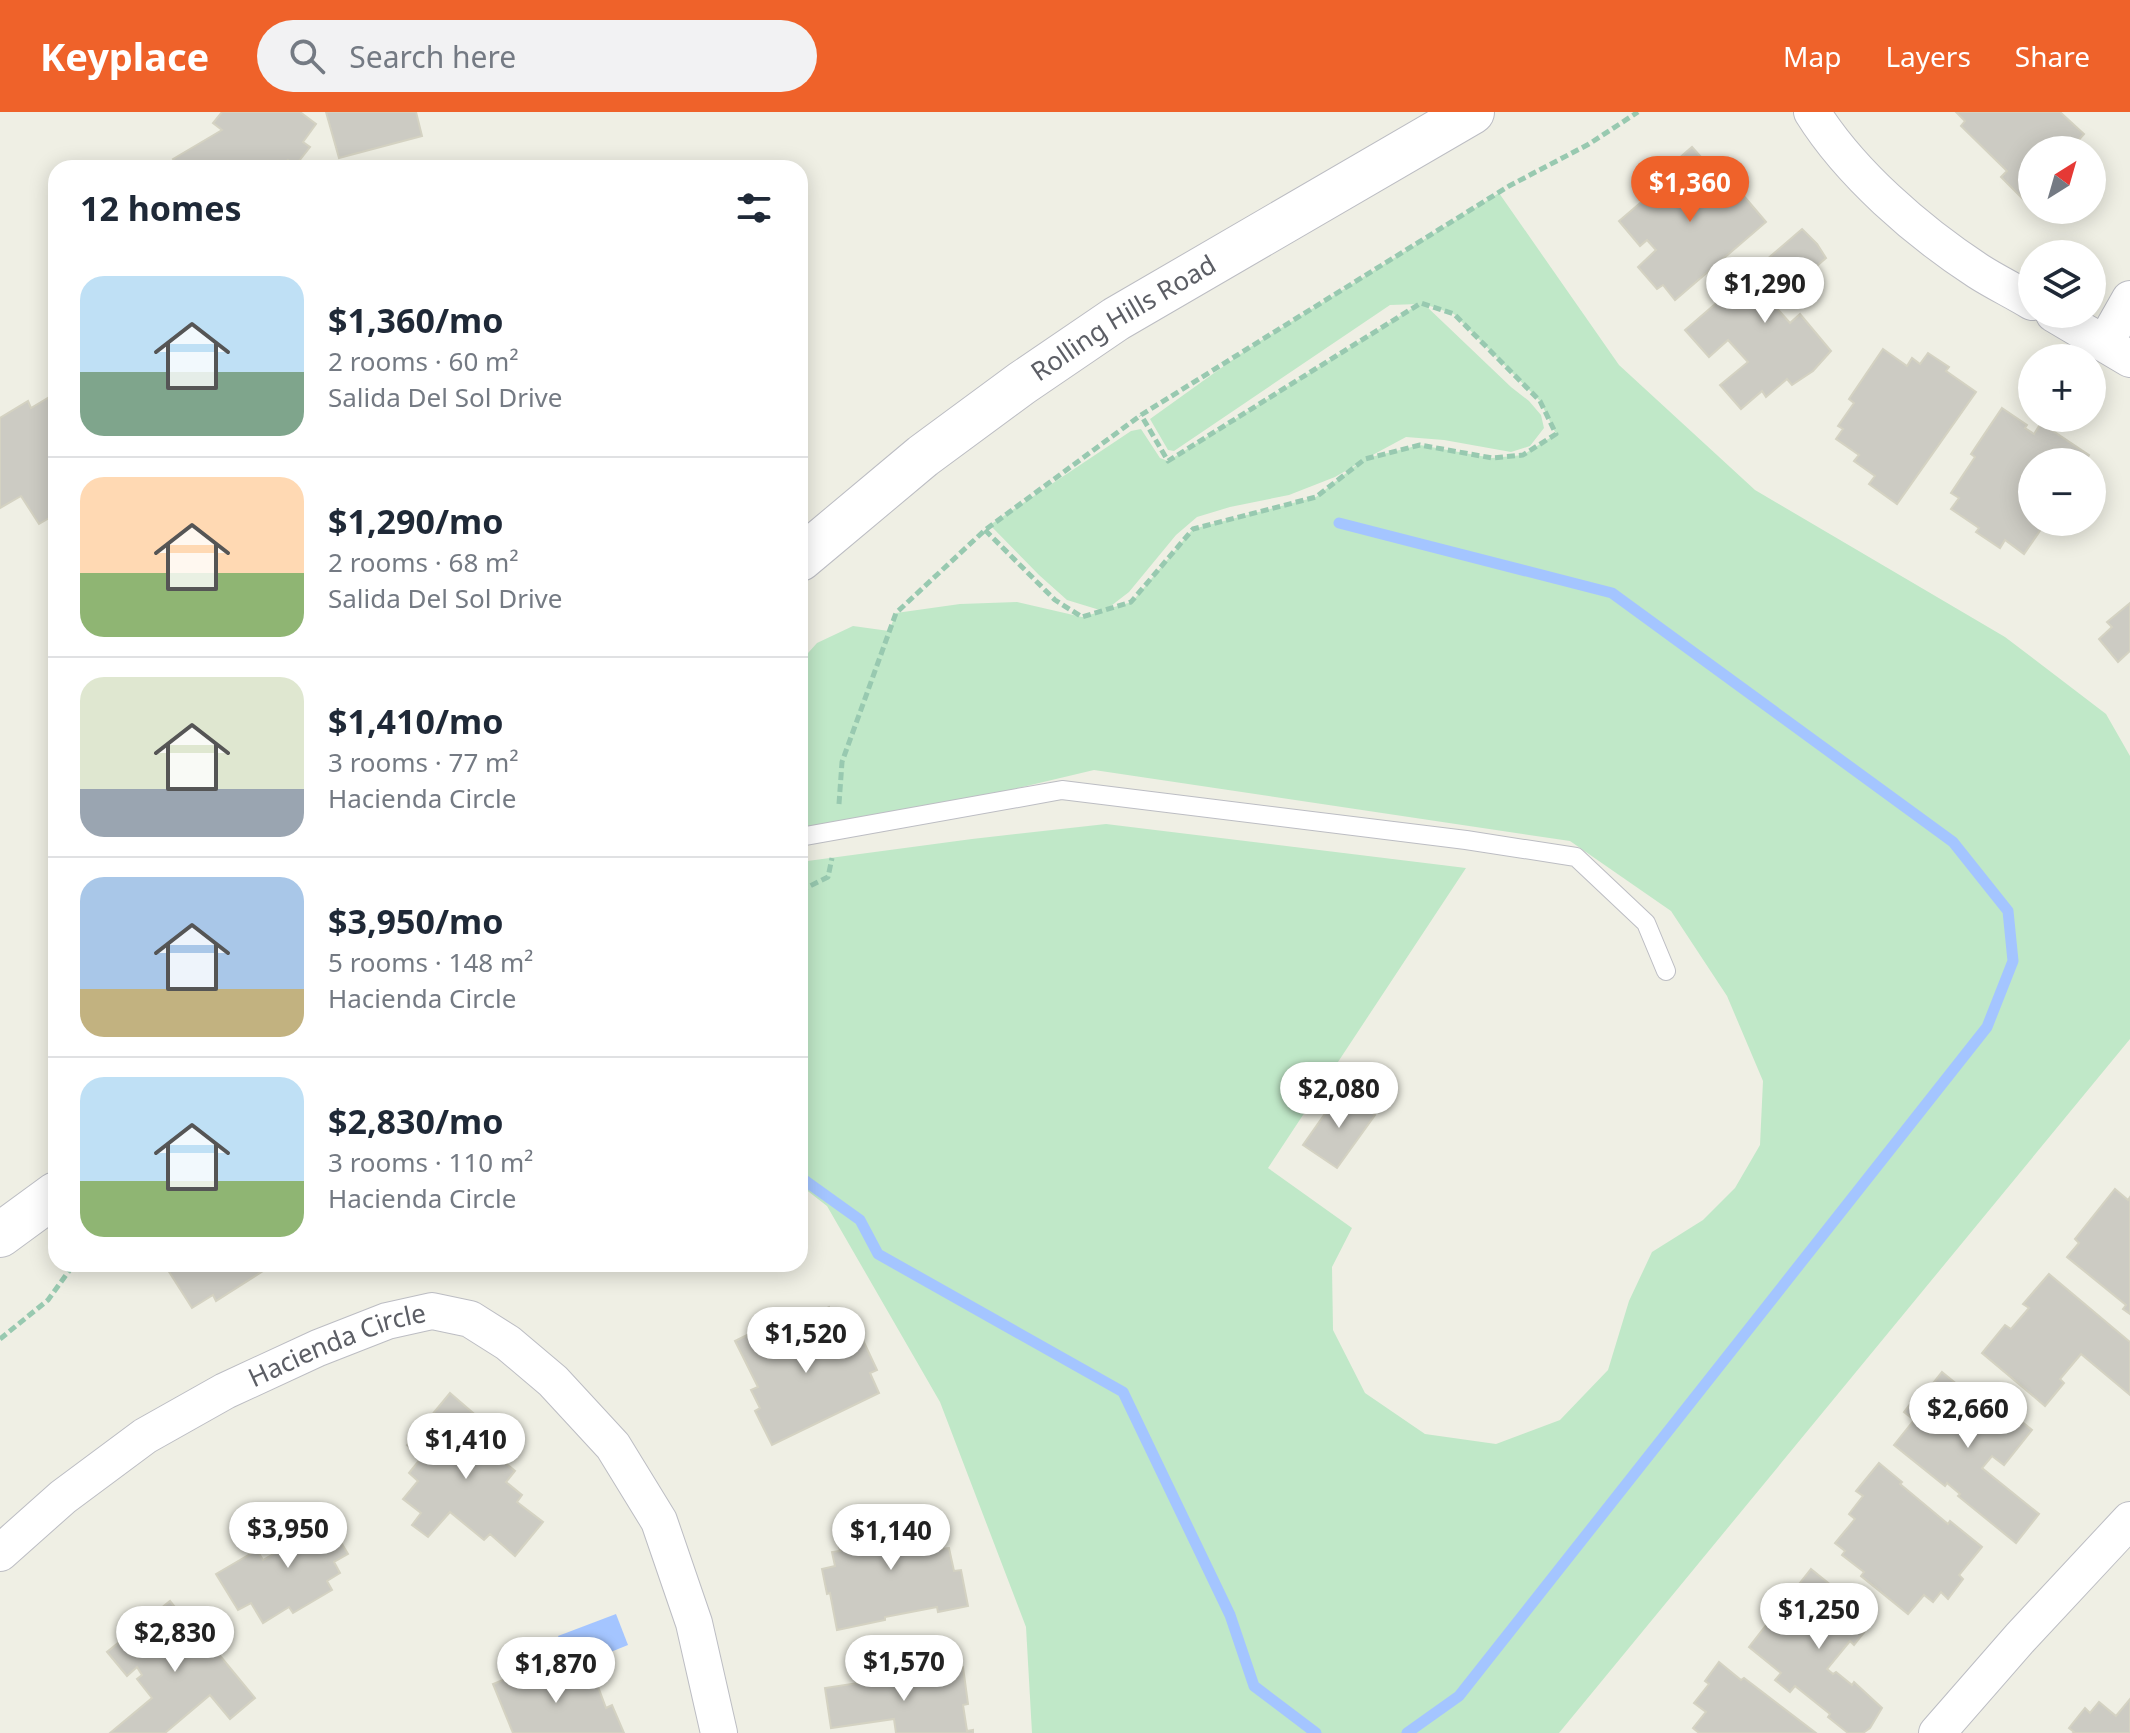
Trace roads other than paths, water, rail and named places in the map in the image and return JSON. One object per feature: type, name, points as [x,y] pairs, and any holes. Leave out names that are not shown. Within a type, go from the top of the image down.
[{"type":"street","name":"Rolling Hills Road","points":[[808,552],[923,456],[1116,319],[1472,112]]},
{"type":"street","points":[[1812,112],[1825,133],[1892,206],[1977,271],[2018,294]]},
{"type":"street","points":[[2078,328],[2118,351],[2130,299]]},
{"type":"street","points":[[0,1235],[48,1200]]},
{"type":"street","name":"Hacienda Circle","points":[[0,1553],[63,1497],[145,1436],[225,1391],[318,1348],[387,1321],[432,1311],[470,1319],[508,1343],[553,1381],[613,1446],[659,1521],[694,1623],[719,1733]]},
{"type":"street","points":[[1937,1733],[2130,1520]]},
{"type":"lane","points":[[808,836],[1062,790],[1466,840],[1576,857],[1646,923],[1666,971]]},
{"type":"water","points":[[616,1614],[628,1645],[571,1668],[558,1636]]},
{"type":"waterway","points":[[1339,523],[1612,593],[1953,842],[2008,911],[2013,961],[1987,1027],[1459,1696],[1407,1733]]},
{"type":"waterway","points":[[808,1183],[860,1220],[878,1254],[1123,1392],[1230,1615],[1254,1686],[1316,1733]]}]
